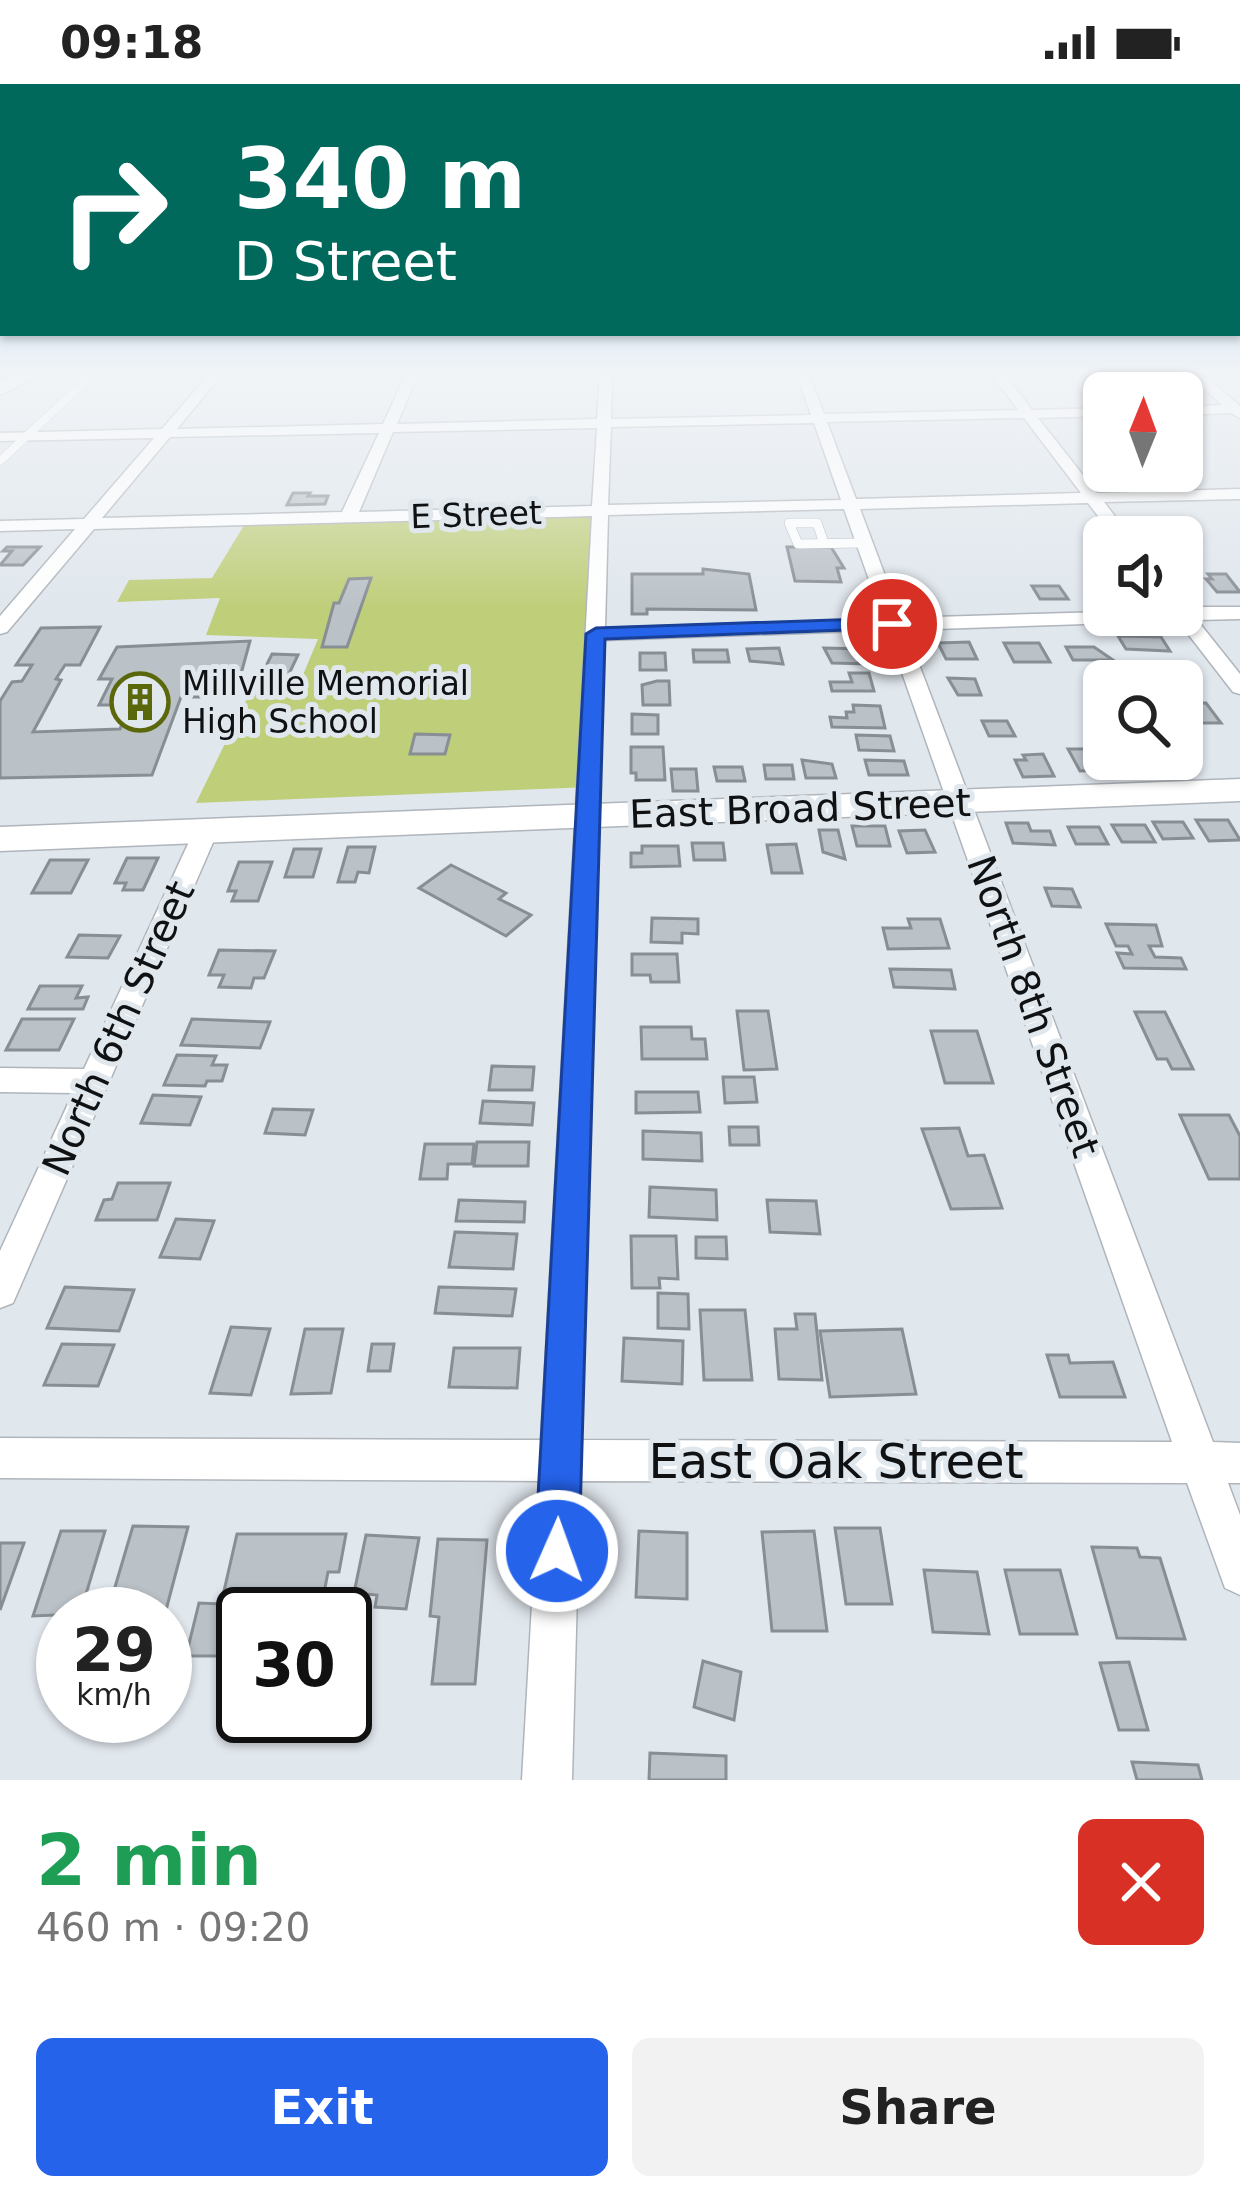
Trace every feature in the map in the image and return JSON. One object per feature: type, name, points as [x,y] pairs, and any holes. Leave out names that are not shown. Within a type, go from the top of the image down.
[{"type":"main road","name":"East Broad Street","points":[[0,839],[1240,790]]},
{"type":"street","points":[[0,628],[151,451]]},
{"type":"street","points":[[348,518],[378,451]]},
{"type":"street","points":[[548,1780],[603,451]]},
{"type":"street","name":"North 8th Street","points":[[830,451],[958,802],[1220,1463],[1240,1573]]},
{"type":"street","points":[[1057,451],[1107,516]]},
{"type":"street","name":"E Street","points":[[0,526],[1240,494]]},
{"type":"street","points":[[1203,614],[1240,613]]},
{"type":"street","points":[[596,634],[1083,617]]},
{"type":"street","points":[[1199,636],[1240,688]]},
{"type":"street","name":"North 6th Street","points":[[0,1291],[206,831]]},
{"type":"street","points":[[0,1080],[95,1081]]},
{"type":"street","name":"East Oak Street","points":[[0,1458],[1220,1463]]},
{"type":"lane","points":[[824,543],[862,542]]},
{"type":"green space","points":[[600,512],[591,787],[196,803],[255,682],[300,682],[318,639],[206,635],[220,598],[117,602],[129,580],[212,578],[246,522]]},
{"type":"building","points":[[293,493],[328,496],[325,504],[287,505]]},
{"type":"building","points":[[40,547],[23,565],[0,565],[12,551],[3,551]]},
{"type":"building","points":[[787,547],[831,547],[844,568],[837,568],[841,582],[795,581]]},
{"type":"building","points":[[703,569],[749,574],[756,610],[647,609],[647,614],[632,614],[632,574],[703,574]]},
{"type":"building","points":[[1208,574],[1226,574],[1240,592],[1217,592],[1206,579],[1212,579]]},
{"type":"building","points":[[371,578],[347,647],[322,647],[334,603],[339,603],[349,579]]},
{"type":"building","points":[[1032,586],[1059,586],[1068,599],[1040,599]]},
{"type":"building","name":"Millville Memorial High School","points":[[100,627],[80,665],[65,665],[56,679],[61,680],[33,732],[120,729],[129,705],[99,705],[112,679],[99,679],[117,647],[250,641],[241,674],[218,675],[210,697],[181,697],[152,775],[0,778],[0,701],[12,682],[22,681],[32,665],[16,665],[41,628]]},
{"type":"building","points":[[1118,636],[1161,637],[1170,651],[1126,649]]},
{"type":"building","points":[[969,642],[977,659],[946,659],[938,643]]},
{"type":"building","points":[[1004,643],[1039,643],[1050,662],[1014,662]]},
{"type":"building","points":[[1066,647],[1094,647],[1113,660],[1083,660],[1073,660]]},
{"type":"building","points":[[779,648],[783,664],[750,661],[747,649]]},
{"type":"building","points":[[824,648],[865,649],[869,664],[832,663]]},
{"type":"building","points":[[693,650],[727,650],[729,662],[694,662]]},
{"type":"building","points":[[640,653],[665,653],[666,670],[640,670]]},
{"type":"building","points":[[272,654],[298,655],[288,676],[261,676]]},
{"type":"building","points":[[849,673],[869,673],[874,691],[832,691],[830,682],[852,682]]},
{"type":"building","points":[[948,678],[975,679],[981,695],[958,695]]},
{"type":"building","points":[[669,681],[670,705],[643,705],[642,685]]},
{"type":"building","points":[[1203,703],[1206,703],[1221,723],[1203,723]]},
{"type":"building","points":[[853,705],[880,706],[885,728],[832,727],[830,717],[847,718],[846,712],[854,712]]},
{"type":"building","points":[[632,714],[658,715],[658,734],[632,734]]},
{"type":"building","points":[[982,721],[1007,721],[1015,736],[989,736]]},
{"type":"building","points":[[415,734],[450,735],[445,754],[410,754]]},
{"type":"building","points":[[856,735],[890,736],[894,751],[859,750]]},
{"type":"building","points":[[631,747],[663,747],[665,780],[636,780],[636,773],[631,773]]},
{"type":"building","points":[[1068,749],[1083,749],[1080,771]]},
{"type":"building","points":[[1043,754],[1054,776],[1023,777],[1015,760]]},
{"type":"building","points":[[802,760],[832,764],[836,778],[806,778]]},
{"type":"building","points":[[865,760],[904,761],[908,775],[869,775]]},
{"type":"building","points":[[764,765],[792,765],[794,779],[766,779]]},
{"type":"building","points":[[714,767],[742,767],[745,781],[717,781]]},
{"type":"building","points":[[671,769],[696,769],[698,791],[673,791]]},
{"type":"building","points":[[1196,820],[1228,820],[1240,840],[1209,841]]},
{"type":"building","points":[[1153,822],[1183,822],[1193,838],[1163,839]]},
{"type":"building","points":[[1006,823],[1028,823],[1031,831],[1050,831],[1055,845],[1013,843]]},
{"type":"building","points":[[1112,825],[1145,825],[1155,842],[1122,842]]},
{"type":"building","points":[[852,826],[885,826],[890,846],[857,846]]},
{"type":"building","points":[[1068,827],[1099,827],[1108,844],[1076,844]]},
{"type":"building","points":[[819,830],[838,830],[845,859],[823,852]]},
{"type":"building","points":[[925,830],[935,852],[907,853],[899,831]]},
{"type":"building","points":[[692,843],[723,843],[725,860],[694,860]]},
{"type":"building","points":[[796,844],[802,873],[772,873],[767,845]]},
{"type":"building","points":[[642,846],[678,846],[680,866],[631,867],[631,853],[642,853]]},
{"type":"building","points":[[348,847],[375,847],[369,873],[358,872],[355,882],[338,882]]},
{"type":"building","points":[[294,849],[321,849],[313,877],[285,877]]},
{"type":"building","points":[[127,858],[158,858],[143,890],[123,890],[126,883],[115,883]]},
{"type":"building","points":[[50,860],[88,860],[71,893],[32,893]]},
{"type":"building","points":[[239,862],[272,862],[258,901],[232,901],[236,891],[228,891]]},
{"type":"building","points":[[451,865],[506,893],[499,899],[531,915],[506,936],[419,888]]},
{"type":"building","points":[[1045,888],[1072,889],[1080,907],[1052,906]]},
{"type":"building","points":[[652,918],[698,919],[698,934],[682,933],[682,943],[651,942]]},
{"type":"building","points":[[908,919],[940,919],[949,948],[888,949],[883,928],[911,928]]},
{"type":"building","points":[[1106,924],[1156,925],[1162,946],[1149,946],[1155,957],[1181,958],[1186,969],[1124,968],[1117,953],[1132,954],[1128,946],[1116,946]]},
{"type":"building","points":[[79,935],[120,936],[108,958],[67,957]]},
{"type":"building","points":[[219,950],[275,951],[264,978],[254,978],[251,988],[219,987],[224,975],[209,975]]},
{"type":"building","points":[[632,954],[677,954],[679,982],[651,982],[650,975],[632,975]]},
{"type":"building","points":[[890,969],[951,970],[955,989],[894,987]]},
{"type":"building","points":[[40,986],[82,986],[76,998],[88,997],[83,1009],[28,1009]]},
{"type":"building","points":[[737,1011],[768,1011],[777,1069],[744,1070]]},
{"type":"building","points":[[1135,1012],[1165,1012],[1193,1069],[1172,1069],[1167,1059],[1157,1059]]},
{"type":"building","points":[[22,1019],[74,1019],[59,1050],[6,1050]]},
{"type":"building","points":[[192,1019],[270,1022],[260,1048],[181,1045]]},
{"type":"building","points":[[641,1027],[691,1027],[692,1039],[705,1039],[707,1059],[642,1059]]},
{"type":"building","points":[[931,1031],[977,1031],[993,1083],[945,1083]]},
{"type":"building","points":[[177,1055],[216,1056],[212,1065],[227,1065],[222,1081],[207,1081],[205,1086],[164,1085]]},
{"type":"building","points":[[492,1066],[534,1067],[532,1090],[489,1090]]},
{"type":"building","points":[[723,1077],[754,1077],[757,1102],[725,1103]]},
{"type":"building","points":[[636,1092],[698,1092],[700,1112],[636,1113]]},
{"type":"building","points":[[153,1095],[201,1097],[190,1125],[141,1123]]},
{"type":"building","points":[[483,1101],[534,1103],[532,1125],[480,1123]]},
{"type":"building","points":[[273,1109],[313,1110],[305,1135],[265,1133]]},
{"type":"building","points":[[1180,1115],[1229,1115],[1240,1136],[1240,1179],[1209,1179]]},
{"type":"building","points":[[729,1127],[758,1127],[759,1145],[730,1145]]},
{"type":"building","points":[[959,1128],[968,1156],[984,1155],[1002,1208],[951,1209],[922,1129]]},
{"type":"building","points":[[643,1131],[701,1133],[702,1161],[643,1159]]},
{"type":"building","points":[[477,1142],[529,1142],[528,1166],[474,1166]]},
{"type":"building","points":[[425,1144],[474,1144],[472,1164],[448,1164],[447,1179],[420,1179]]},
{"type":"building","points":[[118,1183],[170,1183],[157,1220],[96,1220]]},
{"type":"building","points":[[650,1187],[716,1190],[717,1220],[649,1217]]},
{"type":"building","points":[[459,1200],[525,1202],[524,1222],[456,1221]]},
{"type":"building","points":[[767,1200],[816,1201],[820,1234],[770,1232]]},
{"type":"building","points":[[176,1219],[214,1221],[200,1259],[160,1257]]},
{"type":"building","points":[[455,1232],[517,1234],[513,1269],[449,1267]]},
{"type":"building","points":[[631,1236],[676,1236],[678,1279],[659,1278],[660,1288],[632,1288]]},
{"type":"building","points":[[696,1237],[726,1237],[727,1259],[696,1258]]},
{"type":"building","points":[[65,1287],[134,1290],[119,1331],[47,1328]]},
{"type":"building","points":[[439,1287],[516,1289],[512,1316],[435,1313]]},
{"type":"building","points":[[658,1293],[688,1294],[689,1329],[658,1328]]},
{"type":"building","points":[[700,1310],[745,1310],[752,1380],[704,1380]]},
{"type":"building","points":[[795,1314],[815,1314],[822,1380],[779,1379],[775,1329],[797,1329]]},
{"type":"building","points":[[231,1327],[270,1329],[251,1395],[210,1393]]},
{"type":"building","points":[[305,1329],[343,1329],[331,1393],[291,1394]]},
{"type":"building","points":[[902,1329],[916,1394],[830,1397],[820,1331]]},
{"type":"building","points":[[624,1338],[683,1341],[682,1384],[622,1381]]},
{"type":"building","points":[[62,1344],[114,1345],[98,1386],[44,1385]]},
{"type":"building","points":[[372,1344],[394,1344],[390,1371],[368,1371]]},
{"type":"building","points":[[454,1348],[520,1348],[517,1388],[449,1387]]},
{"type":"building","points":[[1047,1355],[1068,1355],[1070,1363],[1113,1362],[1125,1397],[1060,1397]]},
{"type":"building","points":[[133,1526],[188,1527],[172,1587],[115,1587]]},
{"type":"building","points":[[835,1528],[880,1528],[892,1604],[846,1604]]},
{"type":"building","points":[[61,1531],[105,1531],[88,1587],[43,1587]]},
{"type":"building","points":[[639,1531],[687,1533],[687,1599],[636,1597]]},
{"type":"building","points":[[814,1531],[827,1631],[772,1631],[762,1532]]},
{"type":"building","points":[[237,1534],[346,1534],[339,1572],[328,1572],[325,1587],[225,1587]]},
{"type":"building","points":[[366,1535],[419,1538],[406,1609],[375,1607],[377,1595],[372,1595],[372,1587],[355,1587]]},
{"type":"building","points":[[438,1539],[487,1540],[475,1684],[432,1684],[439,1617],[430,1616]]},
{"type":"building","points":[[0,1543],[24,1543],[0,1610]]},
{"type":"building","points":[[1092,1547],[1137,1548],[1140,1557],[1160,1558],[1185,1639],[1117,1638]]},
{"type":"building","points":[[924,1570],[977,1572],[989,1634],[933,1632]]},
{"type":"building","points":[[1005,1570],[1060,1570],[1077,1634],[1020,1634]]},
{"type":"building","points":[[199,1603],[216,1604],[216,1656],[192,1656]]},
{"type":"building","points":[[703,1661],[741,1672],[734,1720],[694,1707]]},
{"type":"building","points":[[1129,1662],[1148,1730],[1119,1730],[1100,1663]]},
{"type":"building","points":[[650,1753],[726,1756],[726,1780],[649,1780]]},
{"type":"building","points":[[1132,1762],[1198,1765],[1202,1780],[1137,1780]]},
{"type":"place","name":"Millville Memorial High School","points":[[140,702]]},
{"type":"route","points":[[557,1551],[596,634],[892,624]]}]
